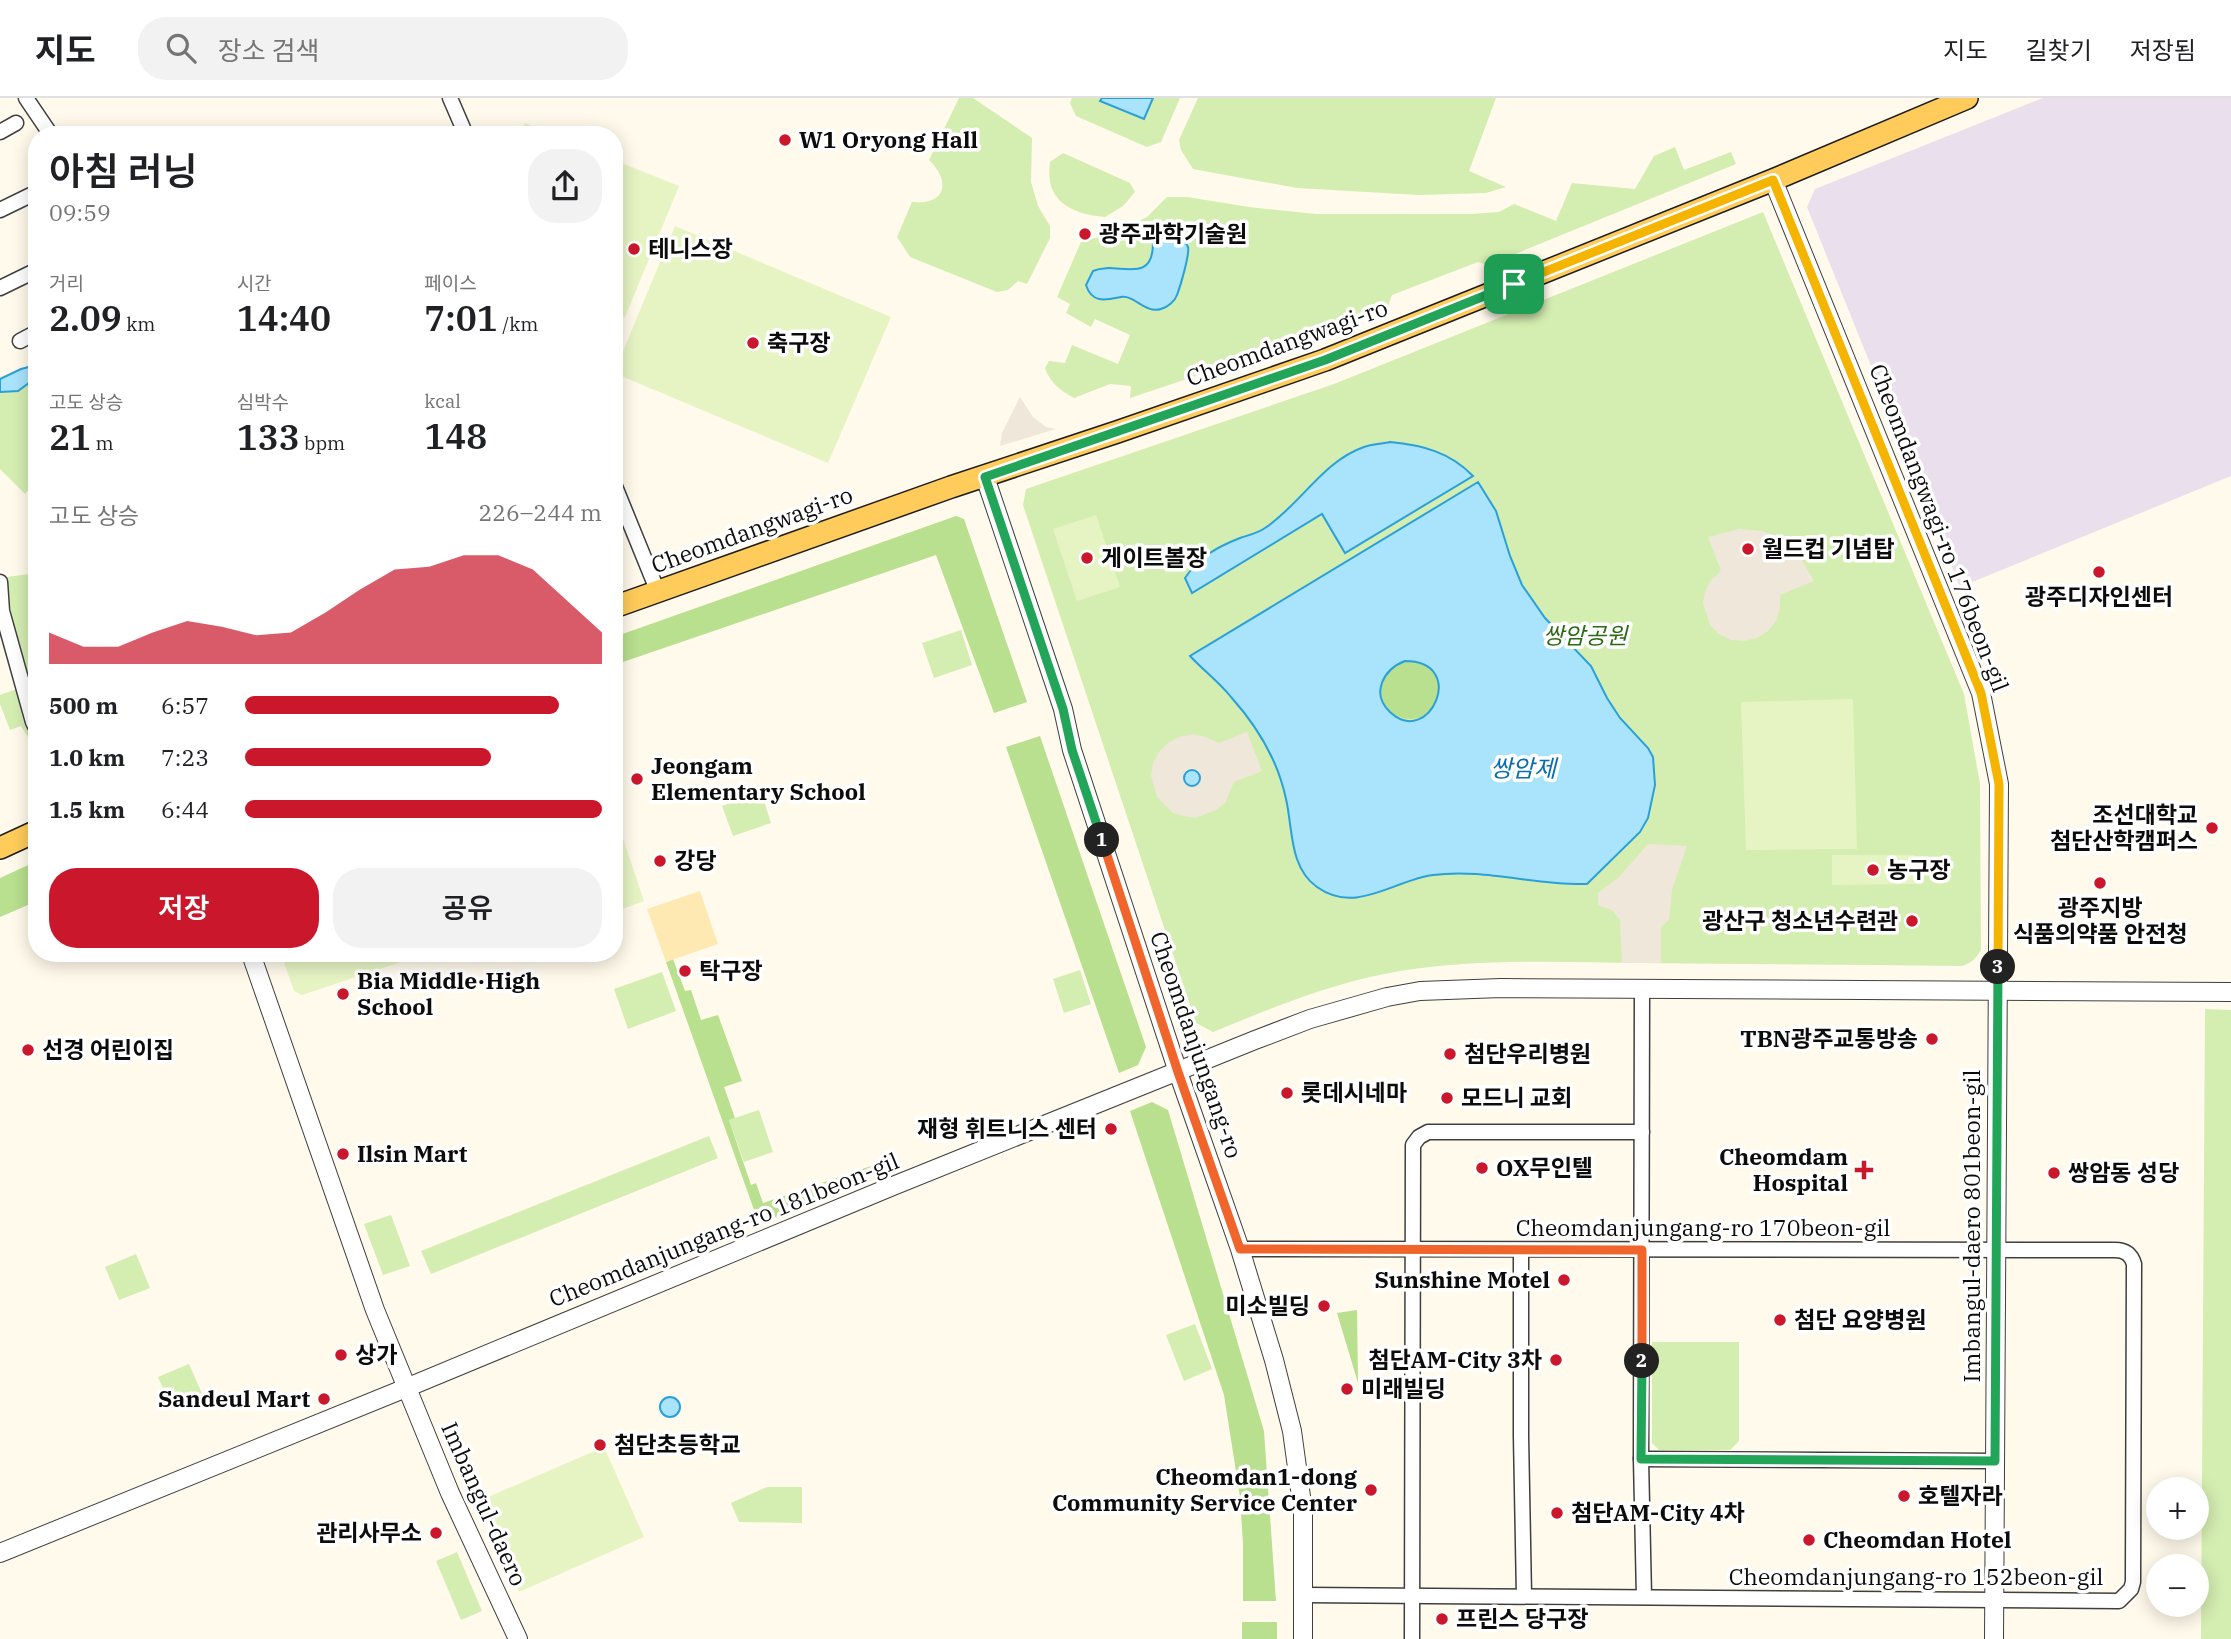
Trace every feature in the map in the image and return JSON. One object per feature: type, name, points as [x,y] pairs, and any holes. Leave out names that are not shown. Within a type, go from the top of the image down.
[{"type":"main road","name":"Cheomdangwagi-ro","points":[[623,604],[951,487],[1325,360],[1773,180],[1967,98]]},
{"type":"main road","points":[[0,848],[28,835]]},
{"type":"street","points":[[26,98],[45,126]]},
{"type":"street","points":[[450,98],[462,126]]},
{"type":"street","points":[[0,132],[16,123]]},
{"type":"street","name":"Cheomdangwagi-ro 176beon-gil","points":[[1773,180],[1981,693],[1999,784],[1998,991]]},
{"type":"street","points":[[0,210],[28,196]]},
{"type":"street","points":[[0,288],[28,274]]},
{"type":"street","points":[[20,341],[28,337]]},
{"type":"street","name":"Cheomdanjungang-ro","points":[[985,477],[1063,709],[1072,750],[1275,1360],[1292,1431],[1303,1511],[1303,1639]]},
{"type":"street","points":[[623,506],[658,592]]},
{"type":"street","points":[[0,582],[2,611],[28,705]]},
{"type":"street","points":[[254,962],[375,1310],[406,1388]]},
{"type":"street","points":[[1642,988],[1641,1459],[1644,1597]]},
{"type":"street","name":"Cheomdanjungang-ro 181beon-gil","points":[[0,1553],[904,1182],[1310,1019],[1387,997],[1452,989],[2231,992]]},
{"type":"street","name":"Imbangul-daero 801beon-gil","points":[[1994,1639],[1998,991]]},
{"type":"street","points":[[1412,1639],[1413,1145],[1419,1137],[1428,1132],[1642,1132]]},
{"type":"street","name":"Cheomdanjungang-ro 170beon-gil","points":[[1240,1249],[1995,1250]]},
{"type":"street","name":"Cheomdanjungang-ro 152beon-gil","points":[[1304,1595],[2119,1601],[2131,1589],[2133,1582],[2133,1258],[2122,1250],[1995,1250]]},
{"type":"street","points":[[1521,1251],[1524,1596]]},
{"type":"street","name":"Imbangul-daero","points":[[406,1388],[450,1493],[518,1639]]},
{"type":"street","points":[[1641,1459],[1995,1461]]},
{"type":"shaded area","points":[[2043,98],[2231,98],[2231,476],[1960,587],[1807,207],[1815,189]]},
{"type":"shaded area","points":[[1020,397],[1033,417],[1046,427],[1056,429],[1000,446],[1002,433]]},
{"type":"shaded area","points":[[1739,529],[1763,531],[1776,537],[1800,557],[1814,581],[1780,595],[1776,621],[1768,631],[1757,638],[1744,641],[1731,640],[1719,634],[1710,625],[1703,603],[1710,581],[1721,571],[1708,537]]},
{"type":"shaded area","points":[[1247,732],[1262,771],[1234,782],[1225,803],[1216,810],[1195,818],[1184,816],[1173,813],[1157,797],[1151,776],[1153,763],[1168,743],[1193,734],[1219,743]]},
{"type":"shaded area","points":[[1648,844],[1687,846],[1672,890],[1669,920],[1661,927],[1661,963],[1622,963],[1620,920],[1612,910],[1598,905],[1598,893],[1618,878]]},
{"type":"green space","points":[[959,98],[973,98],[1032,138],[1031,182],[1038,206],[1050,226],[1050,238],[1027,284],[1018,281],[1008,290],[997,292],[910,257],[897,237],[912,202],[932,200],[942,191],[941,176],[929,160]]},
{"type":"green space","points":[[1072,98],[1180,98],[1161,142],[1147,147],[1076,116],[1070,103]]},
{"type":"green space","points":[[1198,98],[1496,98],[1469,171],[1506,187],[1486,193],[1419,195],[1297,188],[1193,169],[1181,150],[1179,140]]},
{"type":"green space","points":[[1675,147],[1684,170],[1731,152],[1736,164],[1488,265],[1478,262],[1392,295],[1388,306],[1315,336],[1130,398],[1131,386],[1110,384],[1074,398],[1056,386],[1045,368],[1049,361],[1065,363],[1072,345],[1118,364],[1130,335],[1095,319],[1091,327],[1066,313],[1070,304],[1057,297],[1081,242],[1118,231],[1147,217],[1167,197],[1187,197],[1316,214],[1471,214],[1499,212],[1514,204],[1556,221],[1572,183],[1635,189],[1654,156]]},
{"type":"green space","points":[[1063,153],[1130,183],[1135,192],[1123,206],[1105,217],[1071,209],[1056,196],[1049,175],[1050,162]]},
{"type":"green space","name":"테니스장","points":[[623,164],[679,186],[625,317],[623,316]]},
{"type":"green space","name":"쌍암공원","points":[[1763,212],[1964,694],[1980,784],[1979,953],[1971,962],[1962,966],[1552,962],[1460,964],[1400,971],[1352,982],[1213,1032],[1196,1023],[1023,505],[1026,489],[1334,384]]},
{"type":"green space","name":"축구장","points":[[675,226],[891,317],[828,463],[623,377],[623,351]]},
{"type":"green space","points":[[28,366],[28,490],[25,494],[0,469],[0,377]]},
{"type":"green space","name":"게이트볼장","points":[[1096,515],[1120,587],[1077,601],[1053,529]]},
{"type":"green space","points":[[956,516],[964,519],[1027,702],[994,713],[936,555],[623,662],[623,634]]},
{"type":"green space","points":[[28,574],[28,685],[16,640],[7,577]]},
{"type":"green space","points":[[961,630],[972,665],[934,678],[922,643]]},
{"type":"green space","points":[[1404,661],[1416,661],[1431,669],[1439,684],[1439,696],[1431,711],[1416,719],[1404,719],[1389,711],[1381,696],[1381,684],[1389,669]]},
{"type":"green space","points":[[16,690],[28,737],[21,726],[10,730],[0,704],[0,695]]},
{"type":"green space","points":[[1853,699],[1857,849],[1746,850],[1741,702]]},
{"type":"green space","points":[[1040,736],[1146,1047],[1138,1065],[1119,1073],[1006,747]]},
{"type":"green space","points":[[761,792],[771,823],[733,836],[722,806]]},
{"type":"green space","points":[[623,839],[644,901],[623,909]]},
{"type":"green space","name":"농구장","points":[[1832,855],[1914,855],[1914,884],[1832,885]]},
{"type":"green space","points":[[28,865],[28,905],[0,917],[0,878]]},
{"type":"green space","points":[[673,959],[685,991],[691,990],[701,1020],[718,1015],[742,1081],[724,1087],[735,1118],[729,1120],[751,1185],[756,1183],[763,1203],[874,1165],[878,1173],[759,1224],[666,962]]},
{"type":"green space","points":[[284,962],[401,962],[302,995],[294,991]]},
{"type":"green space","points":[[1080,970],[1091,1004],[1064,1013],[1053,979]]},
{"type":"green space","points":[[662,972],[676,1011],[628,1029],[614,989]]},
{"type":"green space","points":[[2205,1009],[2231,1010],[2231,1639],[2201,1639],[2201,1617],[2209,1617],[2209,1554],[2202,1554],[2202,1540],[2209,1540],[2209,1477],[2202,1477]]},
{"type":"green space","points":[[1152,1102],[1168,1110],[1264,1431],[1276,1601],[1243,1601],[1240,1497],[1224,1395],[1130,1111]]},
{"type":"green space","points":[[759,1110],[773,1152],[744,1162],[729,1120]]},
{"type":"green space","points":[[709,1136],[718,1158],[431,1274],[421,1251]]},
{"type":"green space","points":[[391,1215],[410,1266],[383,1275],[364,1224]]},
{"type":"green space","points":[[136,1254],[150,1288],[119,1300],[105,1267]]},
{"type":"green space","points":[[1357,1310],[1358,1383],[1337,1313]]},
{"type":"green space","points":[[1195,1324],[1212,1369],[1184,1381],[1166,1335]]},
{"type":"green space","points":[[1652,1342],[1739,1342],[1739,1441],[1730,1450],[1659,1450],[1652,1443]]},
{"type":"green space","points":[[189,1364],[203,1396],[172,1409],[158,1377]]},
{"type":"green space","points":[[604,1447],[644,1537],[519,1592],[479,1501]]},
{"type":"green space","points":[[767,1487],[802,1487],[802,1523],[739,1522],[731,1503]]},
{"type":"green space","points":[[457,1552],[482,1611],[461,1620],[436,1561]]},
{"type":"green space","points":[[1242,1622],[1277,1622],[1277,1639],[1242,1639]]},
{"type":"sand","points":[[700,891],[718,944],[666,962],[647,909]]},
{"type":"water","points":[[1102,98],[1153,98],[1144,119],[1100,101]]},
{"type":"water","points":[[1173,233],[1184,240],[1188,251],[1177,295],[1169,305],[1155,310],[1126,297],[1105,300],[1096,298],[1089,291],[1086,285],[1093,271],[1102,268],[1140,268],[1147,264],[1153,243]]},
{"type":"water","points":[[28,367],[28,384],[18,391],[0,392],[0,379]]},
{"type":"water","points":[[1390,442],[1413,445],[1445,455],[1473,476],[1345,553],[1322,514],[1192,593],[1185,578],[1202,558],[1224,545],[1265,528],[1336,462],[1367,446]]},
{"type":"water","name":"쌍암제","points":[[1478,482],[1496,511],[1522,585],[1545,618],[1591,666],[1620,718],[1653,757],[1655,785],[1648,818],[1640,832],[1587,884],[1452,873],[1418,878],[1361,897],[1332,895],[1317,887],[1301,869],[1278,771],[1258,732],[1221,686],[1190,656]],"holes":[[[1405,661],[1424,665],[1435,674],[1439,687],[1436,700],[1429,712],[1418,720],[1404,720],[1384,705],[1380,690],[1382,682],[1391,670]]]},
{"type":"water","points":[[1192,770],[1198,772],[1198,784],[1192,786],[1186,784],[1184,778],[1186,772]]},
{"type":"water","points":[[670,1397],[677,1400],[680,1407],[677,1414],[670,1417],[663,1414],[660,1407],[663,1400]]},
{"type":"place","name":"W1 Oryong Hall","points":[[785,140]]},
{"type":"place","name":"광주과학기술원","points":[[1085,234]]},
{"type":"place","name":"테니스장","points":[[634,249]]},
{"type":"place","name":"축구장","points":[[753,343]]},
{"type":"place","name":"월드컵 기념탑","points":[[1748,549]]},
{"type":"place","name":"게이트볼장","points":[[1087,558]]},
{"type":"place","name":"광주디자인센터","points":[[2099,572]]},
{"type":"place","name":"Jeongam Elementary School","points":[[637,779]]},
{"type":"place","name":"조선대학교 첨단산학캠퍼스","points":[[2212,828]]},
{"type":"place","name":"강당","points":[[660,861]]},
{"type":"place","name":"농구장","points":[[1873,870]]},
{"type":"place","name":"광주지방 식품의약품 안전청","points":[[2100,883]]},
{"type":"place","name":"광산구 청소년수련관","points":[[1912,921]]},
{"type":"place","name":"탁구장","points":[[685,971]]},
{"type":"place","name":"Bia Middle·High School","points":[[343,994]]},
{"type":"place","name":"TBN광주교통방송","points":[[1932,1039]]},
{"type":"place","name":"선경 어린이집","points":[[28,1050]]},
{"type":"place","name":"첨단우리병원","points":[[1450,1054]]},
{"type":"place","name":"롯데시네마","points":[[1287,1093]]},
{"type":"place","name":"모드니 교회","points":[[1447,1098]]},
{"type":"place","name":"재형 휘트니스 센터","points":[[1111,1129]]},
{"type":"place","name":"Ilsin Mart","points":[[343,1154]]},
{"type":"place","name":"OX무인텔","points":[[1482,1168]]},
{"type":"place","name":"Cheomdam Hospital","points":[[1864,1170]]},
{"type":"place","name":"쌍암동 성당","points":[[2054,1173]]},
{"type":"place","name":"Sunshine Motel","points":[[1564,1280]]},
{"type":"place","name":"미소빌딩","points":[[1324,1306]]},
{"type":"place","name":"첨단 요양병원","points":[[1780,1320]]},
{"type":"place","name":"상가","points":[[341,1355]]},
{"type":"place","name":"첨단AM-City 3차","points":[[1556,1360]]},
{"type":"place","name":"미래빌딩","points":[[1347,1389]]},
{"type":"place","name":"Sandeul Mart","points":[[324,1399]]},
{"type":"place","name":"첨단초등학교","points":[[600,1445]]},
{"type":"place","name":"Cheomdan1-dong Community Service Center","points":[[1371,1490]]},
{"type":"place","name":"호텔자라","points":[[1904,1496]]},
{"type":"place","name":"첨단AM-City 4차","points":[[1557,1513]]},
{"type":"place","name":"관리사무소","points":[[436,1533]]},
{"type":"place","name":"Cheomdan Hotel","points":[[1809,1540]]},
{"type":"place","name":"프린스 당구장","points":[[1442,1619]]},
{"type":"route","points":[[1773,180],[1840,343],[1981,693],[1999,784],[1995,1461],[1641,1459],[1642,1250],[1240,1249],[1178,1072],[1072,750],[1063,709],[985,477],[1325,360],[1514,284],[1773,180]]}]
